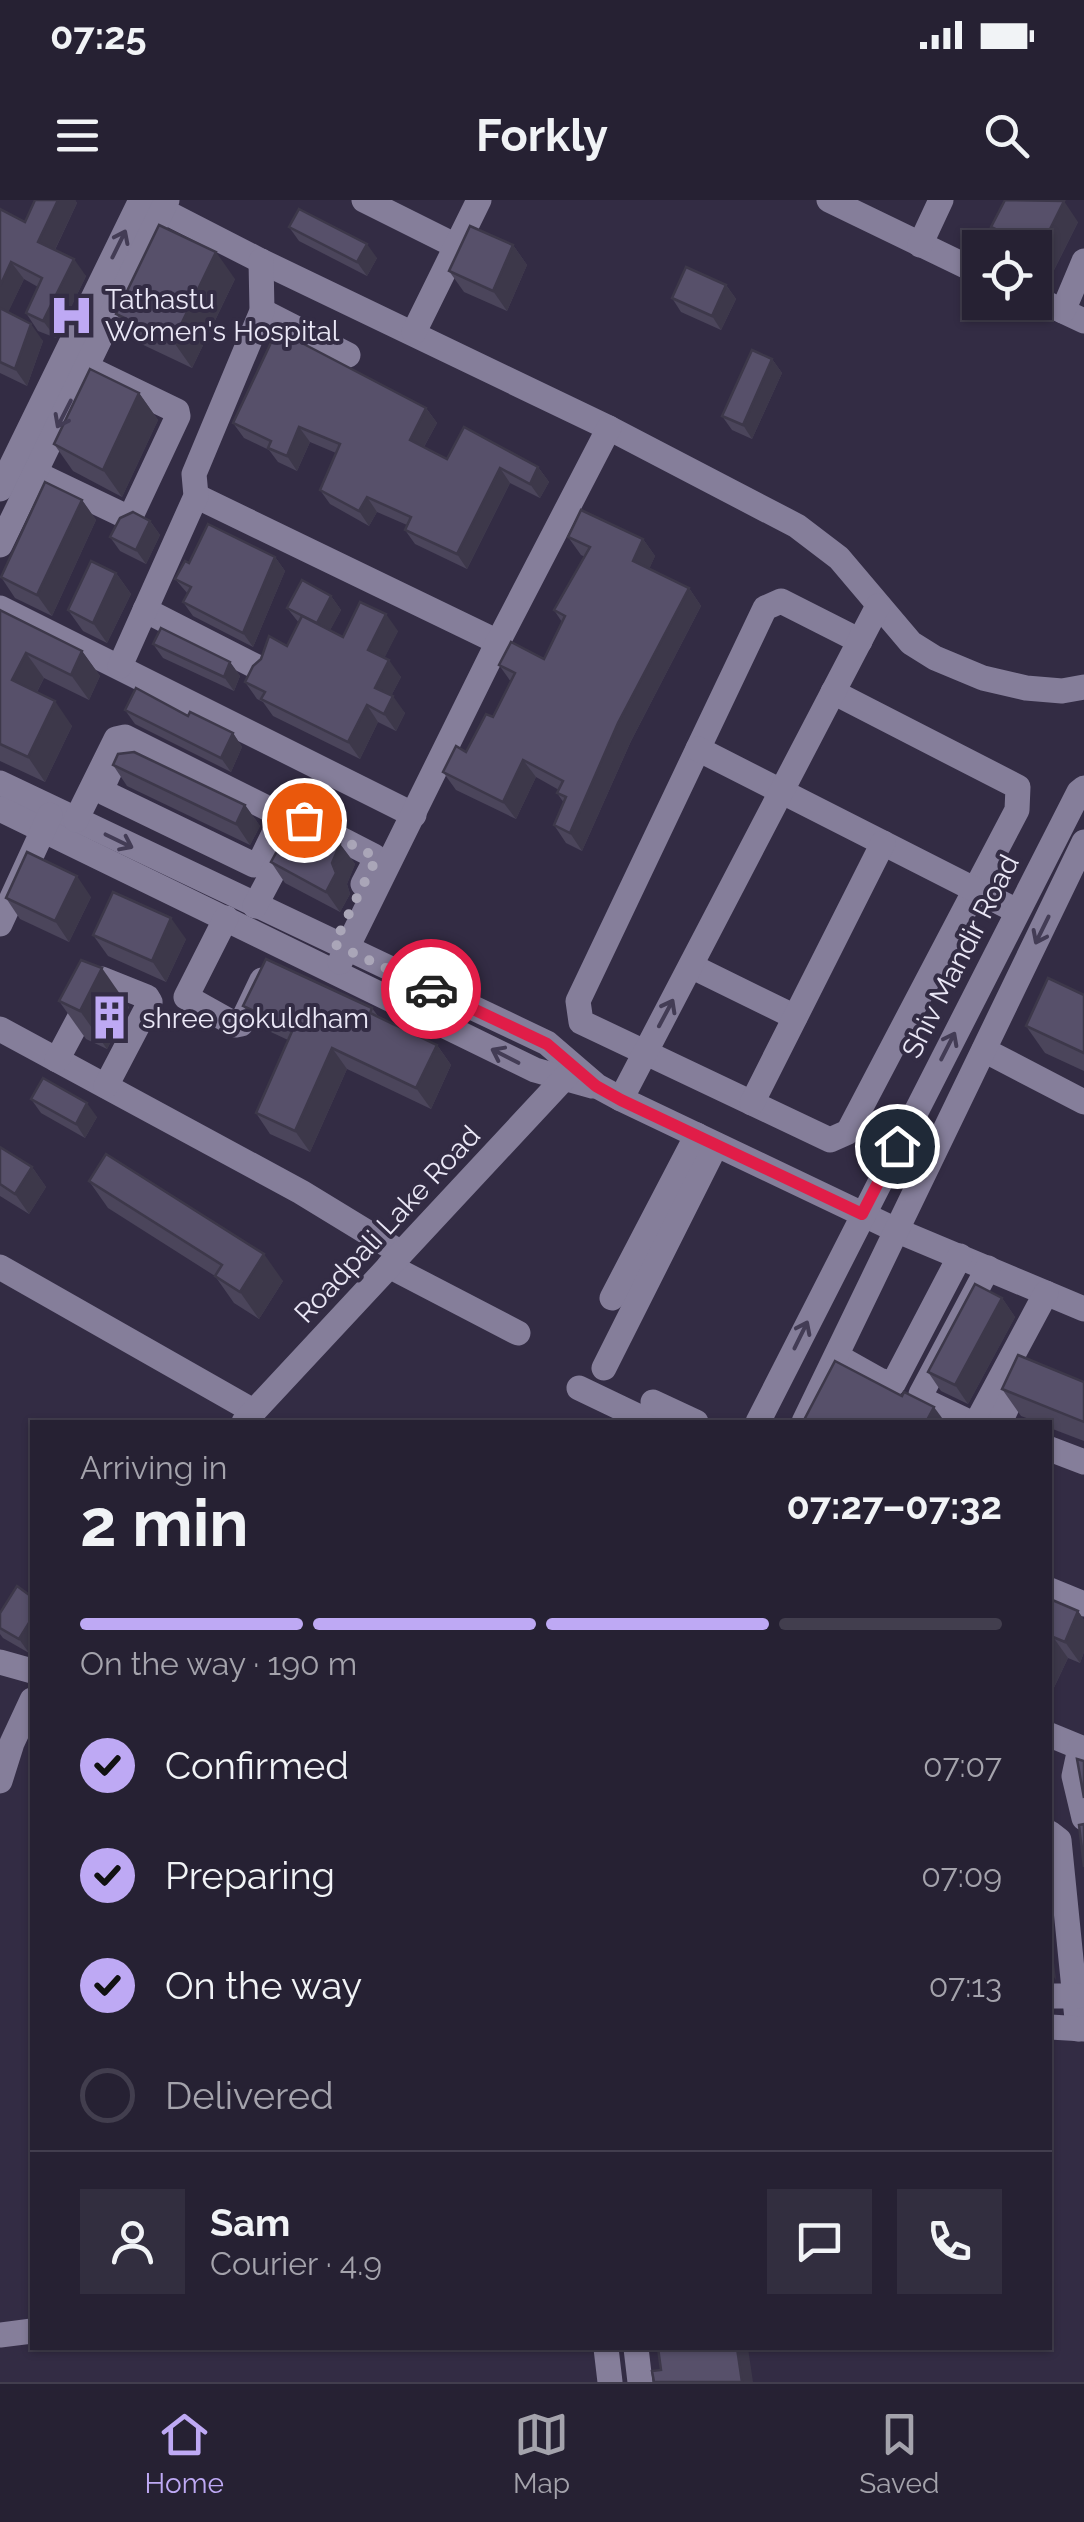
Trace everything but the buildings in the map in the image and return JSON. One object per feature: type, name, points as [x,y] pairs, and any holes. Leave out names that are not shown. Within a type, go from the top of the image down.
[{"type":"street","points":[[364,200],[456,246]]},
{"type":"street","points":[[414,332],[478,200]]},
{"type":"street","points":[[829,200],[871,209],[920,245],[962,265]]},
{"type":"street","points":[[920,245],[941,200]]},
{"type":"street","points":[[153,202],[262,261],[414,332],[798,526],[838,558],[911,643],[935,658],[983,678],[1062,691],[1084,687]]},
{"type":"street","points":[[11,474],[88,368],[153,202]]},
{"type":"street","points":[[0,545],[11,474],[153,202]]},
{"type":"street","points":[[120,666],[196,496],[194,474],[262,311],[262,261]]},
{"type":"street","points":[[1073,316],[1084,261]]},
{"type":"street","points":[[262,311],[348,355]]},
{"type":"street","points":[[11,474],[124,516],[132,514],[177,411],[88,368]]},
{"type":"street","points":[[338,955],[414,814],[608,428]]},
{"type":"street","points":[[196,496],[498,642]]},
{"type":"street","points":[[834,692],[1018,787],[1017,810],[848,1132],[830,1140],[582,1022],[578,1001],[765,608],[781,601],[860,641]]},
{"type":"street","points":[[621,1100],[878,606]]},
{"type":"street","points":[[0,608],[414,814]]},
{"type":"street","points":[[145,610],[258,668]]},
{"type":"street","points":[[0,924],[58,819],[116,739],[125,737],[276,813],[280,821],[260,862],[254,865],[105,794],[102,788],[117,755],[122,752],[138,760]]},
{"type":"street","points":[[698,749],[1018,911]]},
{"type":"street","points":[[0,783],[226,918],[280,944],[338,955]]},
{"type":"street","name":"Shiv Mandir Road","points":[[759,1420],[1078,792],[1084,788]]},
{"type":"street","points":[[0,809],[58,819],[255,906],[338,955],[547,1044],[569,1074],[621,1100],[862,1214],[1084,1309]]},
{"type":"street","points":[[255,906],[304,820],[374,856],[338,955]]},
{"type":"street","points":[[805,1420],[1084,842]]},
{"type":"street","points":[[752,1103],[883,843]]},
{"type":"street","points":[[226,918],[186,997],[236,1025],[241,1024],[280,944]]},
{"type":"street","points":[[691,966],[795,1017]]},
{"type":"street","points":[[57,1060],[99,981],[148,997],[150,1002],[106,1086]]},
{"type":"street","points":[[0,1029],[302,1192],[395,1260],[518,1334]]},
{"type":"street","points":[[984,1050],[1084,1102]]},
{"type":"street","name":"Roadpali Lake Road","points":[[248,1417],[569,1074]]},
{"type":"street","points":[[612,1298],[707,1140]]},
{"type":"street","points":[[604,1368],[707,1140]]},
{"type":"street","points":[[838,1357],[893,1384],[960,1256]]},
{"type":"street","points":[[0,1267],[248,1417]]},
{"type":"street","points":[[964,1420],[923,1400],[921,1394],[988,1268]]},
{"type":"street","points":[[978,1420],[1052,1295]]},
{"type":"street","points":[[1001,1420],[1052,1295]]},
{"type":"street","points":[[579,1388],[687,1420]]},
{"type":"street","points":[[1052,1451],[1084,1462]]},
{"type":"street","points":[[0,1662],[30,1670]]},
{"type":"street","points":[[0,1781],[30,1704]]},
{"type":"street","points":[[1052,1736],[1081,1760],[1076,1794],[1084,1818]]},
{"type":"street","points":[[1052,1834],[1059,1840],[1081,2029],[1052,2026]]},
{"type":"street","points":[[1052,1996],[1077,1996]]},
{"type":"street","points":[[0,2335],[30,2331]]},
{"type":"street","points":[[606,2350],[610,2382]]},
{"type":"street","points":[[636,2350],[640,2382]]},
{"type":"way so far","points":[[304,820],[376,859],[334,944],[431,989]]},
{"type":"place","name":"Tathastu Women's Hospital","points":[[72,315]]},
{"type":"place","name":"shree gokuldham","points":[[109,1018]]},
{"type":"route","points":[[431,989],[547,1044],[596,1086],[621,1100],[862,1214],[897,1146]]}]
